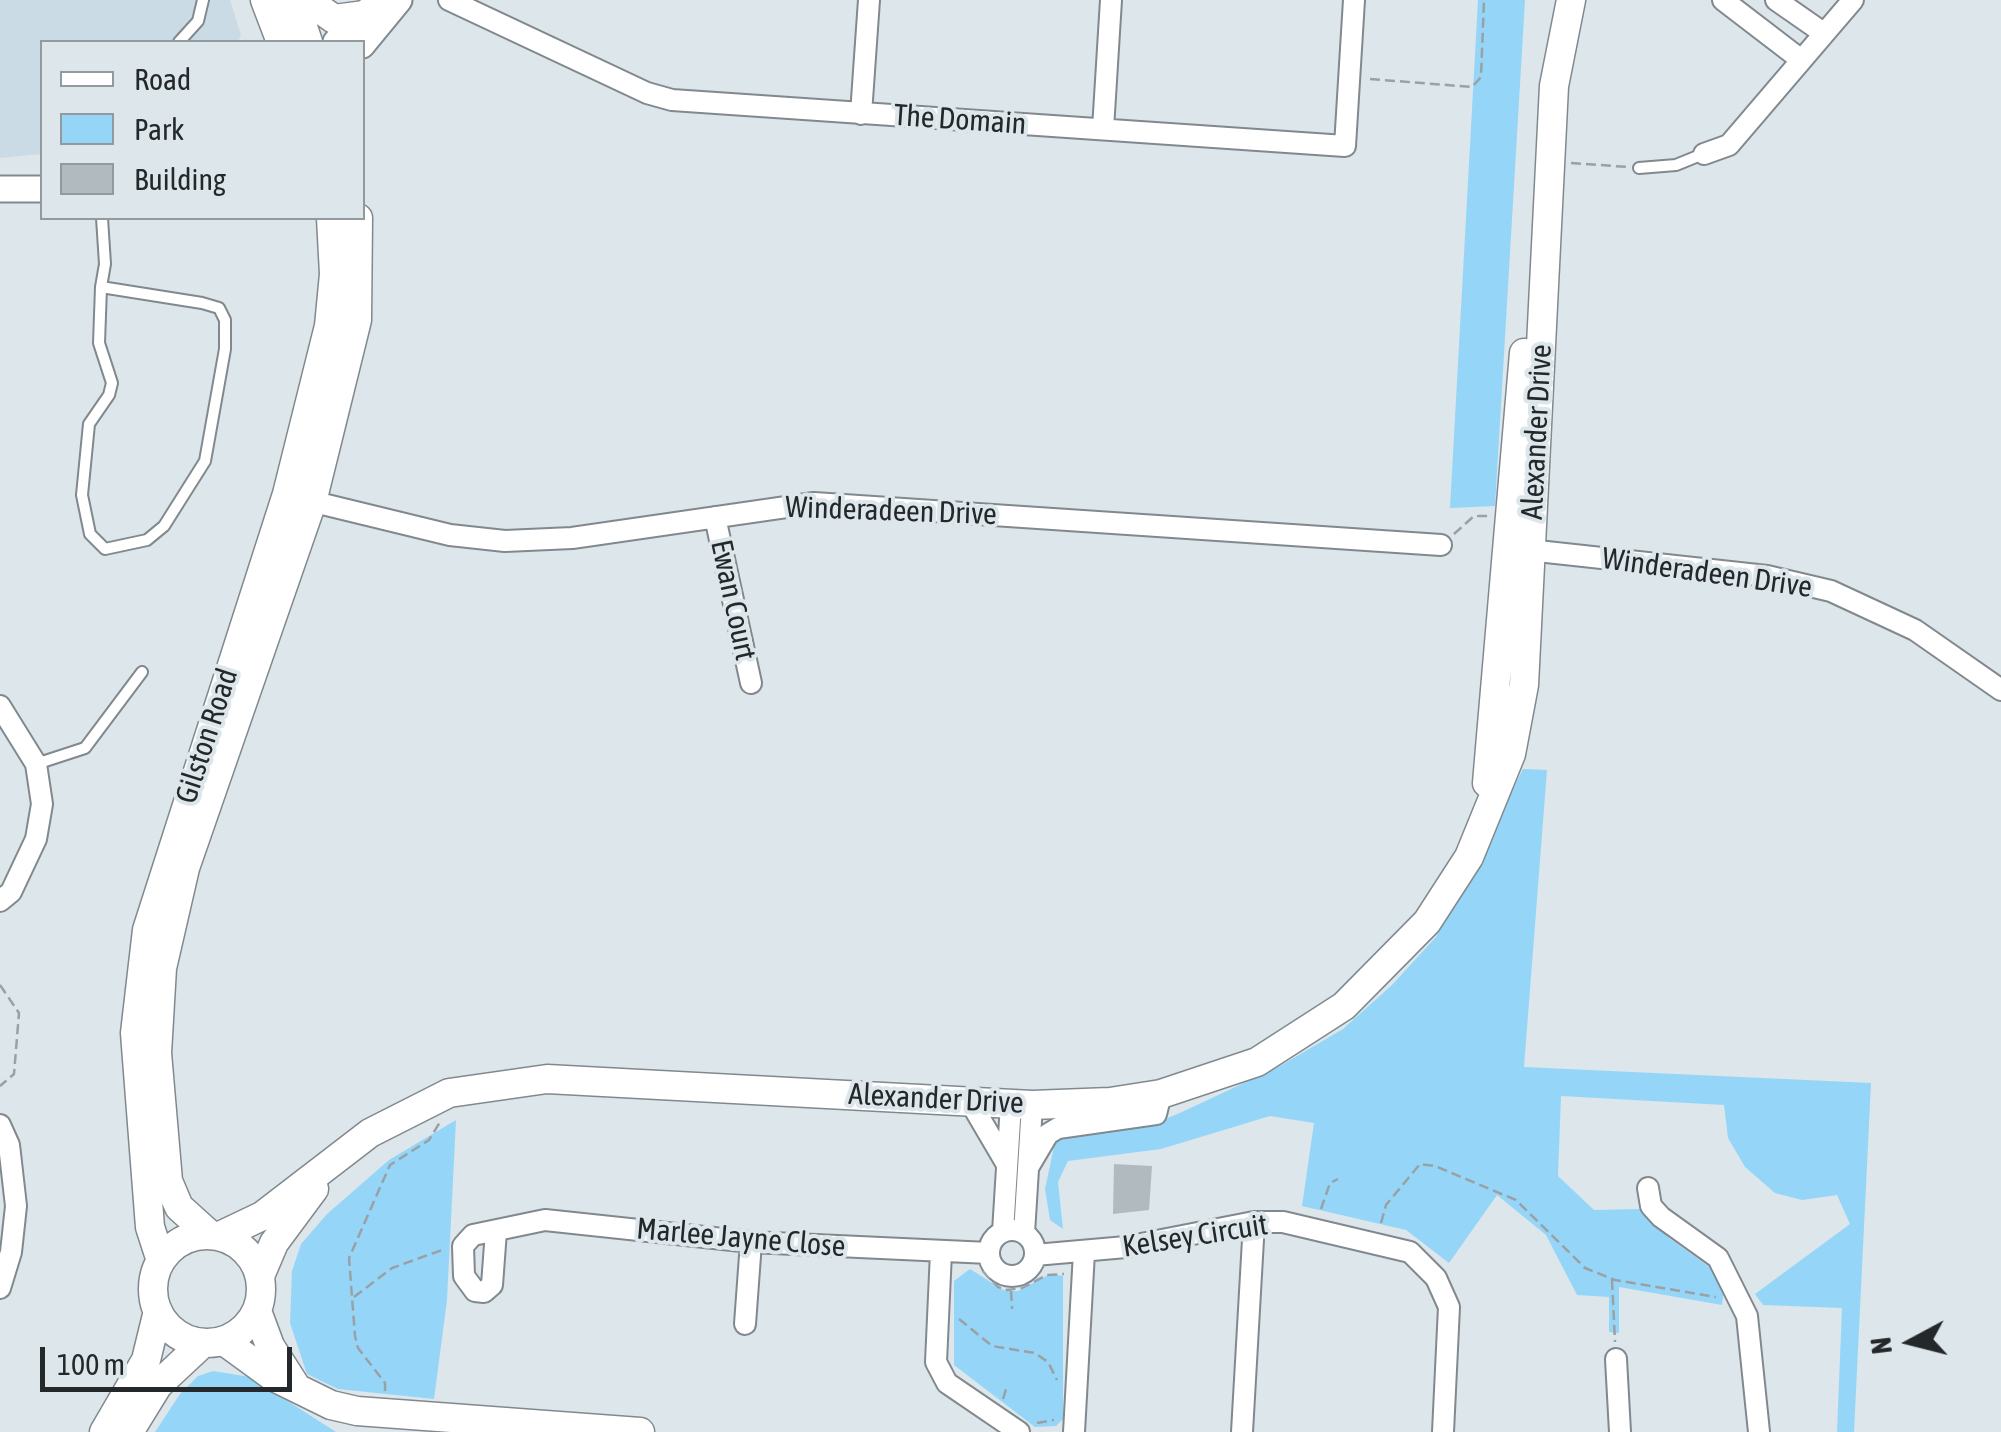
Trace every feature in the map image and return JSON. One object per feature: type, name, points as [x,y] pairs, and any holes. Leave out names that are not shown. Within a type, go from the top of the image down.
[{"type":"main road","points":[[294,0],[307,40]]},
{"type":"main road","points":[[307,0],[334,19],[372,7]]},
{"type":"main road","name":"Alexander Drive","points":[[1519,549],[1507,516],[1554,0]]},
{"type":"main road","name":"Alexander Drive","points":[[215,1236],[262,1216],[393,1119],[449,1092],[547,1079],[1021,1104],[1110,1102],[1162,1094],[1257,1062],[1344,1006],[1427,922],[1469,857],[1492,764],[1519,549],[1557,62],[1571,0]]},
{"type":"main road","points":[[318,220],[334,248]]},
{"type":"main road","name":"Gilston Road","points":[[161,1261],[150,1227],[135,1033],[146,930],[300,498],[329,326],[334,248],[331,220]]},
{"type":"main road","name":"Gilston Road","points":[[215,1236],[179,1207],[168,1181],[156,1053],[162,968],[185,868],[357,320],[358,220]]},
{"type":"main road","name":"Alexander Drive","points":[[260,1276],[274,1243],[332,1164]]},
{"type":"main road","points":[[104,1432],[146,1360],[158,1312],[153,1288],[161,1261],[181,1241],[215,1236],[246,1251],[260,1276],[257,1311],[270,1346],[298,1388]]},
{"type":"main road","points":[[130,1432],[158,1386],[214,1342],[238,1334],[257,1311]]},
{"type":"main road","points":[[158,1312],[176,1334],[214,1342],[330,1404],[383,1415],[640,1432]]},
{"type":"street","points":[[365,41],[399,0]]},
{"type":"street","name":"The Domain","points":[[450,0],[658,98],[1345,146],[1354,0]]},
{"type":"street","points":[[861,114],[869,0]]},
{"type":"street","points":[[1103,129],[1111,0]]},
{"type":"street","points":[[1723,0],[1800,59]]},
{"type":"street","points":[[1776,0],[1822,32]]},
{"type":"street","points":[[1704,154],[1730,145],[1853,0]]},
{"type":"street","points":[[338,40],[372,7]]},
{"type":"street","points":[[0,189],[40,189]]},
{"type":"street","name":"Winderadeen Drive","points":[[300,498],[450,535],[506,541],[572,538],[814,503],[1442,545]]},
{"type":"street","name":"Ewan Court","points":[[715,517],[751,683]]},
{"type":"street","name":"Winderadeen Drive","points":[[1519,549],[1767,576],[1831,591],[1915,630],[2001,690]]},
{"type":"street","points":[[0,706],[36,764],[42,804],[36,839],[11,892],[0,900]]},
{"type":"street","points":[[1014,1233],[1029,1166],[1048,1134],[1058,1128],[1156,1114],[1162,1094]]},
{"type":"street","points":[[969,1100],[1007,1164]]},
{"type":"street","points":[[1021,1104],[1029,1166]]},
{"type":"street","points":[[1014,1233],[992,1240],[982,1260],[1012,1276],[1028,1271],[1035,1255],[1014,1233],[1007,1164],[1021,1104]]},
{"type":"street","points":[[0,1126],[9,1145],[16,1206],[11,1252],[0,1288]]},
{"type":"street","points":[[1648,1188],[1651,1206],[1661,1217],[1718,1258],[1747,1316],[1759,1432]]},
{"type":"street","name":"Marlee Jayne Close","points":[[463,1246],[474,1235],[545,1220],[751,1242],[940,1252],[982,1260]]},
{"type":"street","points":[[1242,1432],[1254,1222]]},
{"type":"street","name":"Kelsey Circuit","points":[[1035,1255],[1083,1263],[1254,1222],[1317,1230],[1410,1252],[1436,1278],[1448,1307],[1443,1432]]},
{"type":"street","points":[[463,1246],[467,1284],[484,1292],[492,1285],[496,1231]]},
{"type":"street","points":[[745,1324],[751,1242]]},
{"type":"street","points":[[940,1252],[936,1362],[946,1383],[1026,1427]]},
{"type":"street","name":"Kelsey Circuit","points":[[1074,1432],[1083,1263]]},
{"type":"street","points":[[1616,1359],[1620,1432]]},
{"type":"lane","points":[[181,40],[198,21],[203,0]]},
{"type":"lane","points":[[1639,168],[1676,165],[1704,154]]},
{"type":"lane","points":[[101,287],[202,303],[218,308],[225,320],[225,348],[205,461],[164,526],[147,540],[105,549],[90,534],[82,495],[89,424],[110,395],[112,383],[99,343],[101,287],[105,264],[102,220]]},
{"type":"lane","points":[[36,764],[85,748],[142,672]]},
{"type":"path","points":[[1349,77],[1472,87],[1481,77],[1484,0]]},
{"type":"path","points":[[1566,162],[1639,168]]},
{"type":"path","points":[[1442,545],[1474,516],[1507,516]]},
{"type":"path","points":[[0,984],[19,1014],[14,1074],[0,1086]]},
{"type":"path","points":[[385,1397],[385,1383],[358,1348],[349,1258],[390,1165],[429,1140],[440,1125],[449,1092]]},
{"type":"path","points":[[1375,1244],[1386,1205],[1420,1164],[1516,1200],[1585,1268],[1612,1279],[1726,1299],[1747,1316]]},
{"type":"path","points":[[1317,1230],[1324,1195],[1332,1180],[1338,1179]]},
{"type":"path","points":[[352,1298],[392,1268],[463,1246]]},
{"type":"path","points":[[982,1260],[998,1287],[1012,1290],[1083,1263]]},
{"type":"path","points":[[1612,1279],[1616,1359]]},
{"type":"path","points":[[1012,1290],[1012,1310]]},
{"type":"path","points":[[952,1314],[992,1346],[1035,1353],[1048,1362],[1060,1386]]},
{"type":"path","points":[[1007,1386],[1002,1402],[1012,1409]]},
{"type":"path","points":[[1026,1427],[1057,1419],[1062,1416],[1062,1407],[1076,1410]]},
{"type":"shaded area","points":[[0,0],[230,0],[241,35],[239,40],[40,40],[40,154],[0,158]]},
{"type":"green space","points":[[1478,0],[1525,0],[1495,506],[1450,508]]},
{"type":"green space","points":[[1523,769],[1547,770],[1524,1067],[1871,1083],[1854,1432],[1837,1432],[1842,1308],[1763,1305],[1755,1294],[1850,1224],[1837,1195],[1802,1200],[1775,1193],[1745,1167],[1728,1138],[1724,1105],[1561,1096],[1558,1176],[1594,1210],[1640,1209],[1669,1238],[1712,1269],[1724,1289],[1722,1305],[1619,1287],[1619,1333],[1609,1332],[1609,1297],[1577,1295],[1546,1235],[1497,1195],[1449,1263],[1406,1230],[1302,1206],[1314,1123],[1270,1116],[1161,1149],[1068,1161],[1058,1182],[1063,1229],[1050,1220],[1045,1189],[1055,1142],[1069,1135],[1146,1127],[1182,1112],[1280,1066],[1343,1029],[1392,985],[1436,937]]},
{"type":"green space","points":[[456,1120],[447,1300],[434,1399],[338,1389],[307,1374],[290,1323],[292,1271],[301,1244],[327,1214],[389,1160]]},
{"type":"green space","points":[[970,1269],[1005,1291],[1018,1291],[1050,1274],[1063,1276],[1063,1419],[1056,1426],[1035,1427],[954,1365],[954,1281]]},
{"type":"green space","points":[[213,1371],[250,1377],[336,1432],[155,1432],[180,1394],[198,1376]]},
{"type":"building","points":[[1114,1164],[1152,1166],[1149,1210],[1113,1214]]}]
